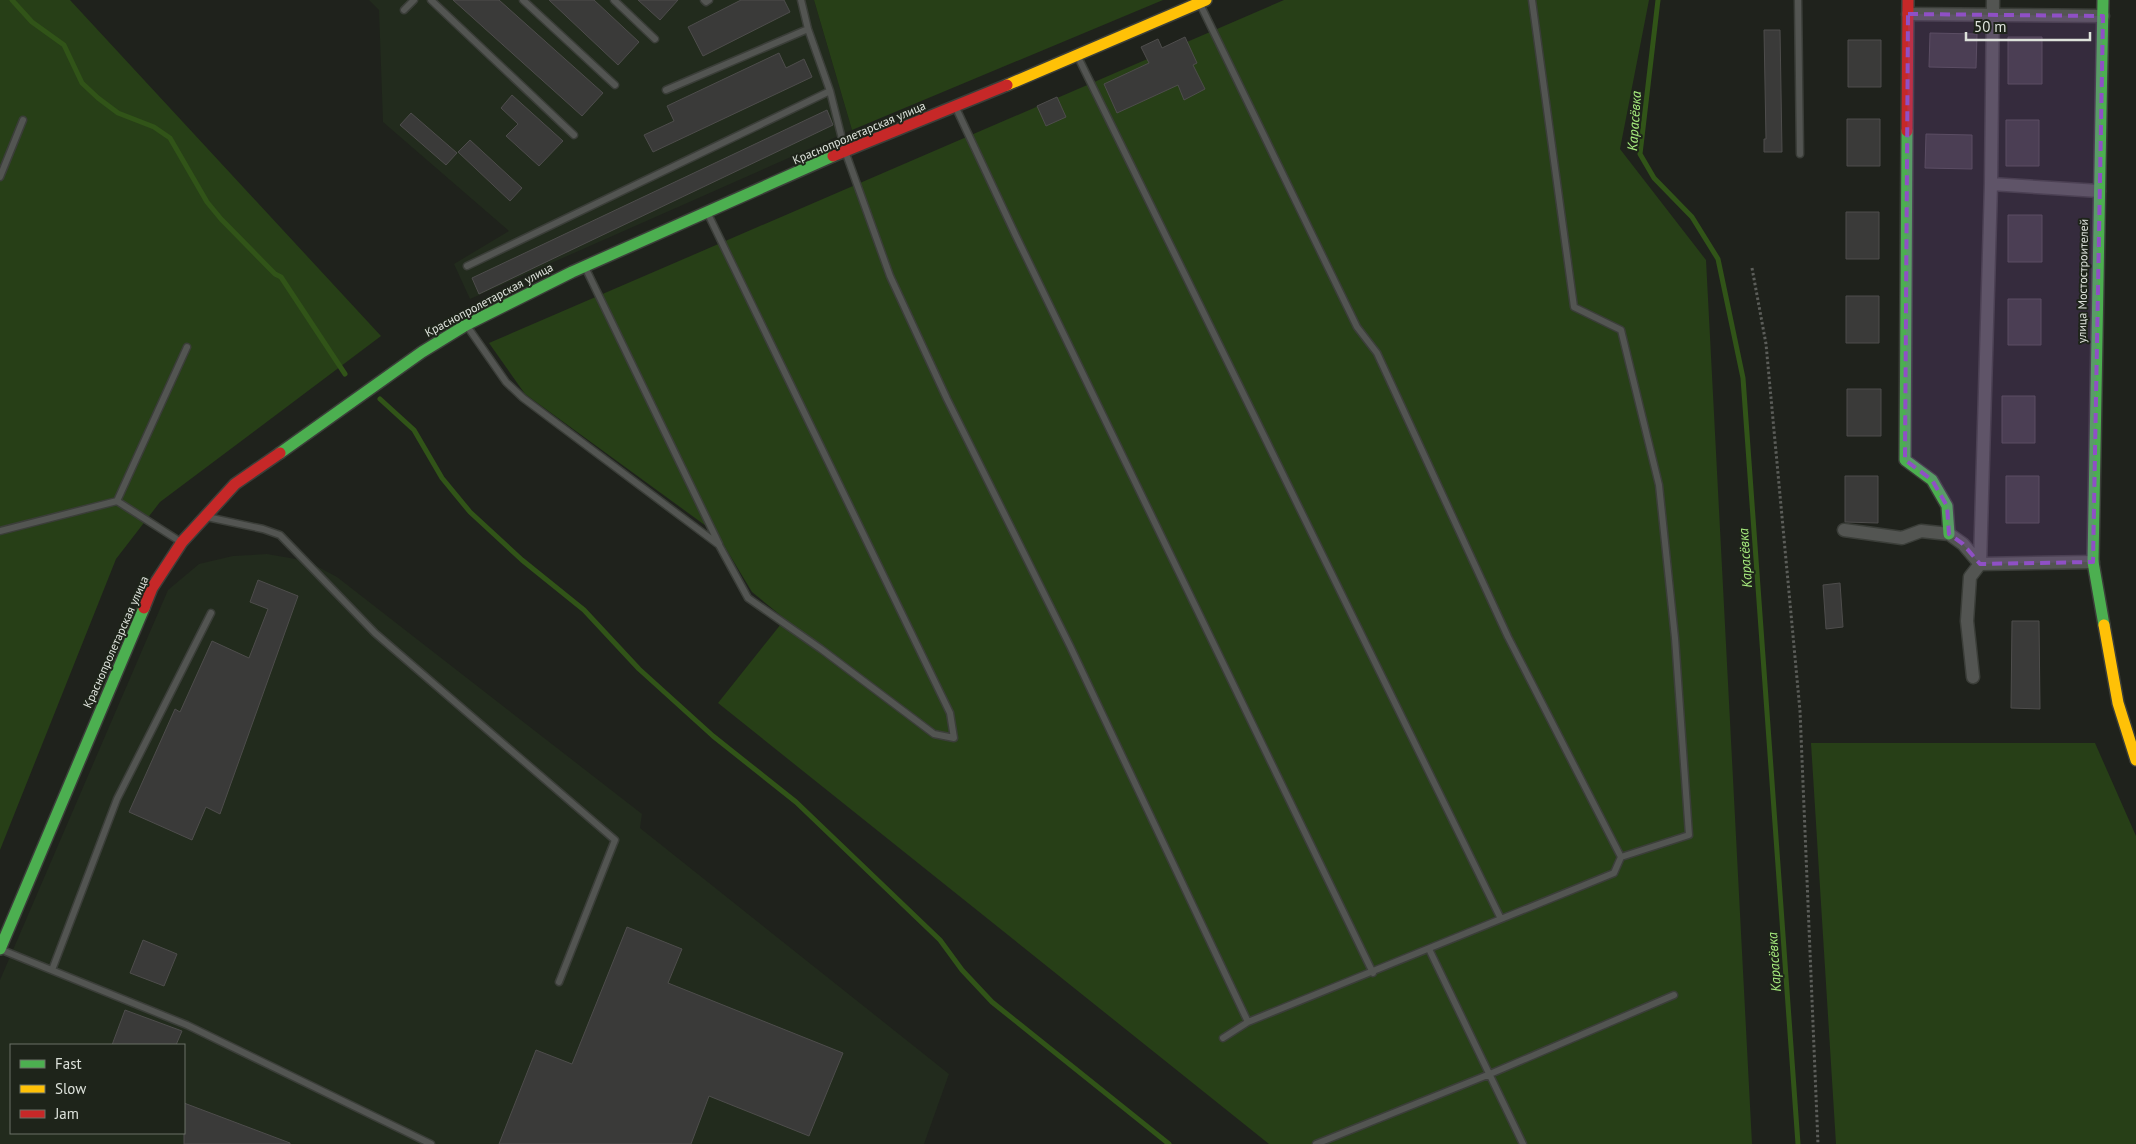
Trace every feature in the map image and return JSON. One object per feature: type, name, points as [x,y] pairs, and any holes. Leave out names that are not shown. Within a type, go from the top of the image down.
[{"type":"street","points":[[1908,0],[1905,460],[1932,480],[1947,506],[1949,534]]},
{"type":"street","points":[[1974,677],[1967,621],[1970,577],[1980,564],[1991,184],[1993,0]]},
{"type":"street","name":"улица Мостостроителей","points":[[2103,0],[2093,562],[2118,703],[2136,760]]},
{"type":"street","name":"Краснопролетарская улица","points":[[0,949],[152,588],[182,542],[235,484],[422,352],[466,325],[584,266],[845,151],[956,107],[1203,2]]},
{"type":"street","points":[[1908,14],[2103,16]]},
{"type":"street","points":[[1991,184],[2099,191]]},
{"type":"street","points":[[1844,530],[1902,538],[1921,531],[1949,534],[1963,544],[1980,564]]},
{"type":"street","points":[[1980,564],[2093,562]]},
{"type":"lane","points":[[404,10],[414,0]]},
{"type":"lane","points":[[431,0],[574,135]]},
{"type":"lane","points":[[523,0],[615,85]]},
{"type":"lane","points":[[614,0],[655,39]]},
{"type":"lane","points":[[704,0],[706,2],[709,0]]},
{"type":"lane","points":[[801,0],[808,29],[830,91],[845,151],[890,276],[938,382],[1070,646],[1248,1022]]},
{"type":"lane","points":[[1223,1038],[1248,1022],[1373,973],[1614,873],[1621,857],[1689,835],[1673,619],[1659,485],[1621,330],[1574,307],[1532,0]]},
{"type":"lane","points":[[1798,0],[1800,154]]},
{"type":"lane","points":[[1203,2],[1357,327],[1377,353],[1508,637],[1621,857]]},
{"type":"lane","points":[[666,90],[808,29]]},
{"type":"lane","points":[[1077,56],[1501,919]]},
{"type":"lane","points":[[467,266],[830,91]]},
{"type":"lane","points":[[956,107],[1016,236],[1373,973]]},
{"type":"lane","points":[[0,178],[22,120]]},
{"type":"lane","points":[[584,266],[719,545],[748,598],[821,649],[934,734],[954,738],[950,713],[707,213]]},
{"type":"lane","points":[[466,325],[506,382],[523,398],[719,545]]},
{"type":"lane","points":[[117,501],[187,347]]},
{"type":"lane","points":[[0,531],[117,501],[182,542]]},
{"type":"lane","points":[[204,516],[263,529],[280,535],[375,633],[615,840],[559,982]]},
{"type":"lane","points":[[52,970],[117,799],[211,613]]},
{"type":"lane","points":[[0,949],[187,1025],[431,1144]]},
{"type":"lane","points":[[1429,950],[1523,1144]]},
{"type":"lane","points":[[1316,1144],[1490,1074],[1674,995]]},
{"type":"path","points":[[1752,268],[1766,344],[1800,711],[1818,1144]]},
{"type":"highlighted area","points":[[1908,14],[2103,16],[2093,562],[1980,564],[1963,544],[1949,534],[1947,506],[1932,480],[1905,460]]},
{"type":"shaded area","points":[[369,0],[814,0],[852,130],[470,299],[454,264],[509,231],[383,122],[379,10]]},
{"type":"shaded area","points":[[267,554],[307,561],[337,577],[642,814],[640,828],[949,1074],[924,1144],[0,1144],[0,980],[168,590],[199,564],[233,556]]},
{"type":"green space","points":[[0,0],[70,0],[381,336],[160,502],[116,559],[0,850]]},
{"type":"green space","points":[[814,0],[1163,0],[852,130]]},
{"type":"green space","points":[[1284,0],[1649,0],[1620,149],[1706,260],[1752,1144],[1269,1144],[718,703],[785,619],[752,592],[717,534],[525,394],[489,343]]},
{"type":"green space","points":[[1811,743],[2095,743],[2136,836],[2136,1144],[1836,1144]]},
{"type":"building","points":[[453,0],[499,0],[603,93],[582,116]]},
{"type":"building","points":[[549,0],[594,0],[639,42],[618,65]]},
{"type":"building","points":[[638,0],[678,0],[660,20]]},
{"type":"building","points":[[741,0],[784,0],[790,12],[703,56],[688,27]]},
{"type":"building","points":[[1764,30],[1780,30],[1782,152],[1764,152],[1764,139],[1766,139]]},
{"type":"building","points":[[1930,33],[1977,34],[1976,68],[1929,67]]},
{"type":"building","points":[[1185,37],[1197,63],[1193,65],[1205,89],[1184,100],[1178,85],[1117,113],[1104,84],[1149,63],[1141,47],[1158,39],[1162,48]]},
{"type":"building","points":[[2008,37],[2042,37],[2042,84],[2008,84]]},
{"type":"building","points":[[1848,40],[1881,40],[1881,87],[1848,87]]},
{"type":"building","points":[[779,53],[786,68],[804,59],[812,77],[653,152],[644,135],[674,121],[667,106]]},
{"type":"building","points":[[512,95],[563,141],[539,166],[506,136],[518,124],[501,108]]},
{"type":"building","points":[[1057,97],[1066,117],[1046,126],[1037,106]]},
{"type":"building","points":[[827,110],[833,125],[479,294],[472,278]]},
{"type":"building","points":[[411,113],[457,153],[446,165],[400,125]]},
{"type":"building","points":[[1847,119],[1880,119],[1880,166],[1847,166]]},
{"type":"building","points":[[2006,120],[2039,120],[2039,166],[2006,166]]},
{"type":"building","points":[[1926,134],[1972,135],[1972,169],[1925,168]]},
{"type":"building","points":[[470,140],[522,188],[510,201],[458,152]]},
{"type":"building","points":[[1846,212],[1879,212],[1879,259],[1846,259]]},
{"type":"building","points":[[2008,215],[2042,215],[2042,262],[2008,262]]},
{"type":"building","points":[[1846,296],[1879,296],[1879,343],[1846,343]]},
{"type":"building","points":[[2008,299],[2041,299],[2041,345],[2008,345]]},
{"type":"building","points":[[1847,389],[1881,389],[1881,436],[1847,436]]},
{"type":"building","points":[[2002,396],[2035,396],[2035,443],[2002,443]]},
{"type":"building","points":[[1845,476],[1878,476],[1878,523],[1845,522]]},
{"type":"building","points":[[2006,476],[2039,476],[2039,523],[2006,523]]},
{"type":"building","points":[[258,580],[298,596],[220,814],[206,807],[192,840],[129,812],[175,709],[180,712],[212,641],[249,658],[268,609],[250,602]]},
{"type":"building","points":[[1840,583],[1843,627],[1826,629],[1823,585]]},
{"type":"building","points":[[2012,621],[2039,621],[2040,709],[2011,708]]},
{"type":"building","points":[[627,927],[682,949],[668,983],[843,1053],[809,1136],[709,1096],[691,1144],[499,1144],[536,1050],[572,1064]]},
{"type":"building","points":[[143,940],[177,954],[164,986],[130,973]]},
{"type":"building","points":[[125,1010],[182,1031],[176,1044],[112,1044]]},
{"type":"building","points":[[185,1103],[290,1143],[290,1144],[184,1144]]},
{"type":"waterway","points":[[12,0],[32,22],[64,45],[82,83],[98,98],[118,113],[154,127],[170,138],[207,202],[275,274],[281,277],[345,374]]},
{"type":"waterway","name":"Карасёвка","points":[[1658,0],[1640,154],[1654,178],[1692,217],[1718,259],[1743,378],[1798,1144]]},
{"type":"waterway","points":[[380,399],[414,430],[442,478],[470,512],[522,560],[584,610],[639,669],[713,736],[796,802],[940,940],[962,970],[992,1002],[1169,1144]]},
{"type":"traffic: fast","points":[[2103,0],[2093,562],[2104,625]]},
{"type":"traffic: fast","points":[[1907,131],[1905,460],[1932,480],[1947,506],[1949,534]]},
{"type":"traffic: fast","points":[[280,453],[422,352],[466,325],[572,272],[833,156]]},
{"type":"traffic: fast","points":[[0,949],[144,608]]},
{"type":"traffic: slow","points":[[1007,85],[1206,0]]},
{"type":"traffic: slow","points":[[2104,625],[2118,703],[2136,760]]},
{"type":"traffic: jam","points":[[1907,131],[1908,0]]},
{"type":"traffic: jam","points":[[833,156],[1007,85]]},
{"type":"traffic: jam","points":[[144,608],[152,588],[182,542],[235,484],[280,453]]}]
